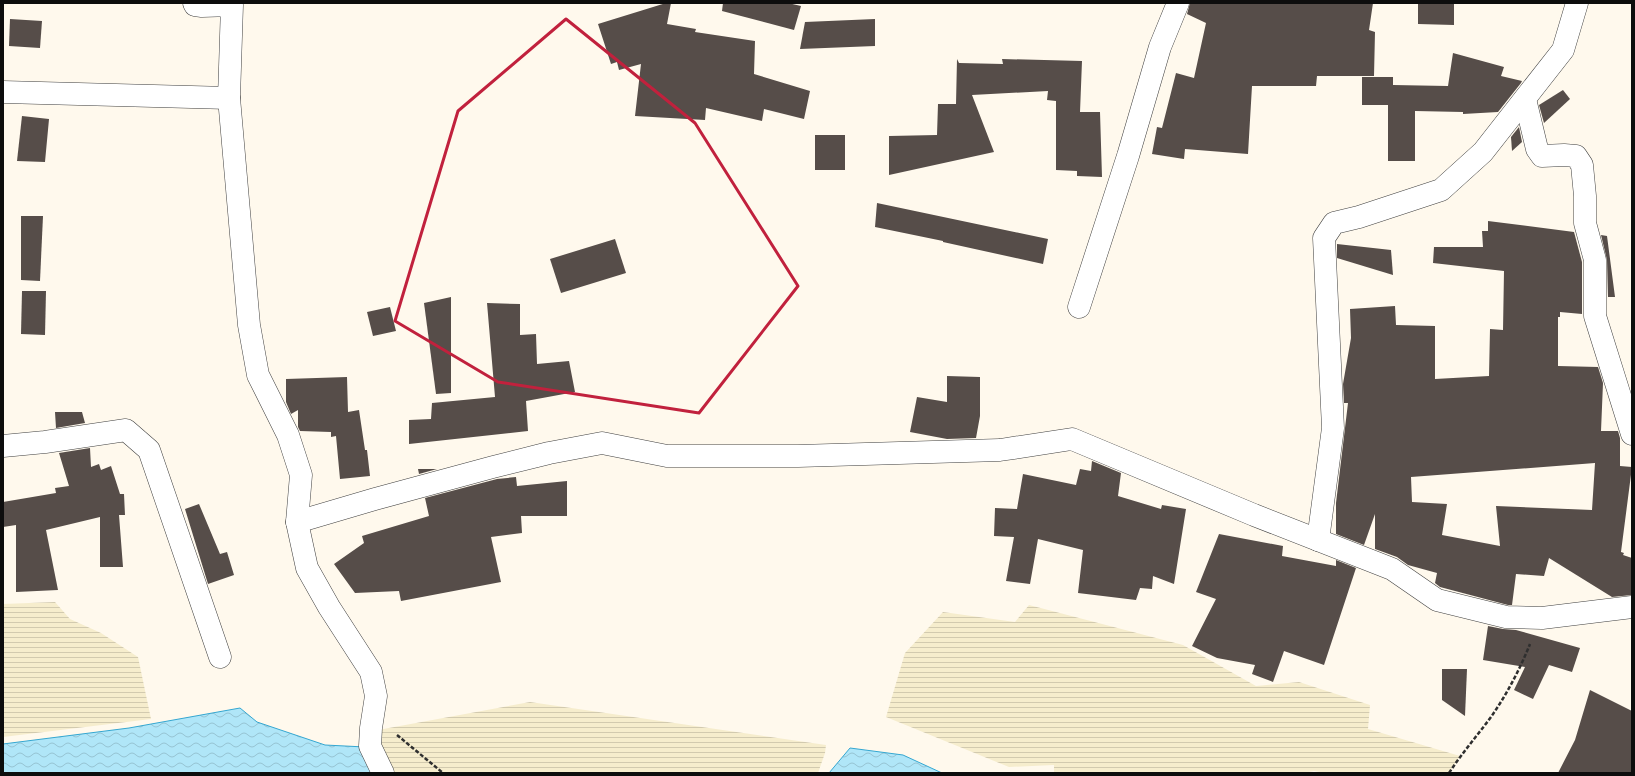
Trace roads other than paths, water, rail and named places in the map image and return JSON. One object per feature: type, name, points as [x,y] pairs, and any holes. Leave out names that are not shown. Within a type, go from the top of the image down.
[{"type":"street","points":[[194,3],[195,5],[202,6],[235,4],[229,98],[249,325],[258,375],[288,435],[301,475],[297,522],[307,568],[371,672],[376,696],[370,746],[383,773]]},
{"type":"street","points":[[1079,307],[1126,163],[1160,47],[1178,3]]},
{"type":"street","points":[[1318,540],[1333,428],[1324,238],[1334,223],[1359,218],[1440,190],[1483,152],[1563,50],[1577,3]]},
{"type":"street","points":[[3,92],[229,98]]},
{"type":"street","points":[[1525,99],[1537,149],[1542,156],[1576,156],[1582,165],[1585,196],[1585,223],[1595,260],[1595,316],[1632,434]]},
{"type":"street","points":[[3,446],[45,442],[126,430],[149,450],[220,657]]},
{"type":"street","points":[[297,522],[493,467],[549,453],[602,443],[667,456],[798,456],[1000,450],[1072,439],[1392,569],[1437,600],[1506,617],[1542,618],[1632,607]]},
{"type":"water","points":[[240,708],[257,722],[325,745],[365,747],[373,773],[3,773],[3,744],[129,728]]},
{"type":"water","points":[[850,748],[903,755],[942,773],[829,773]]}]
